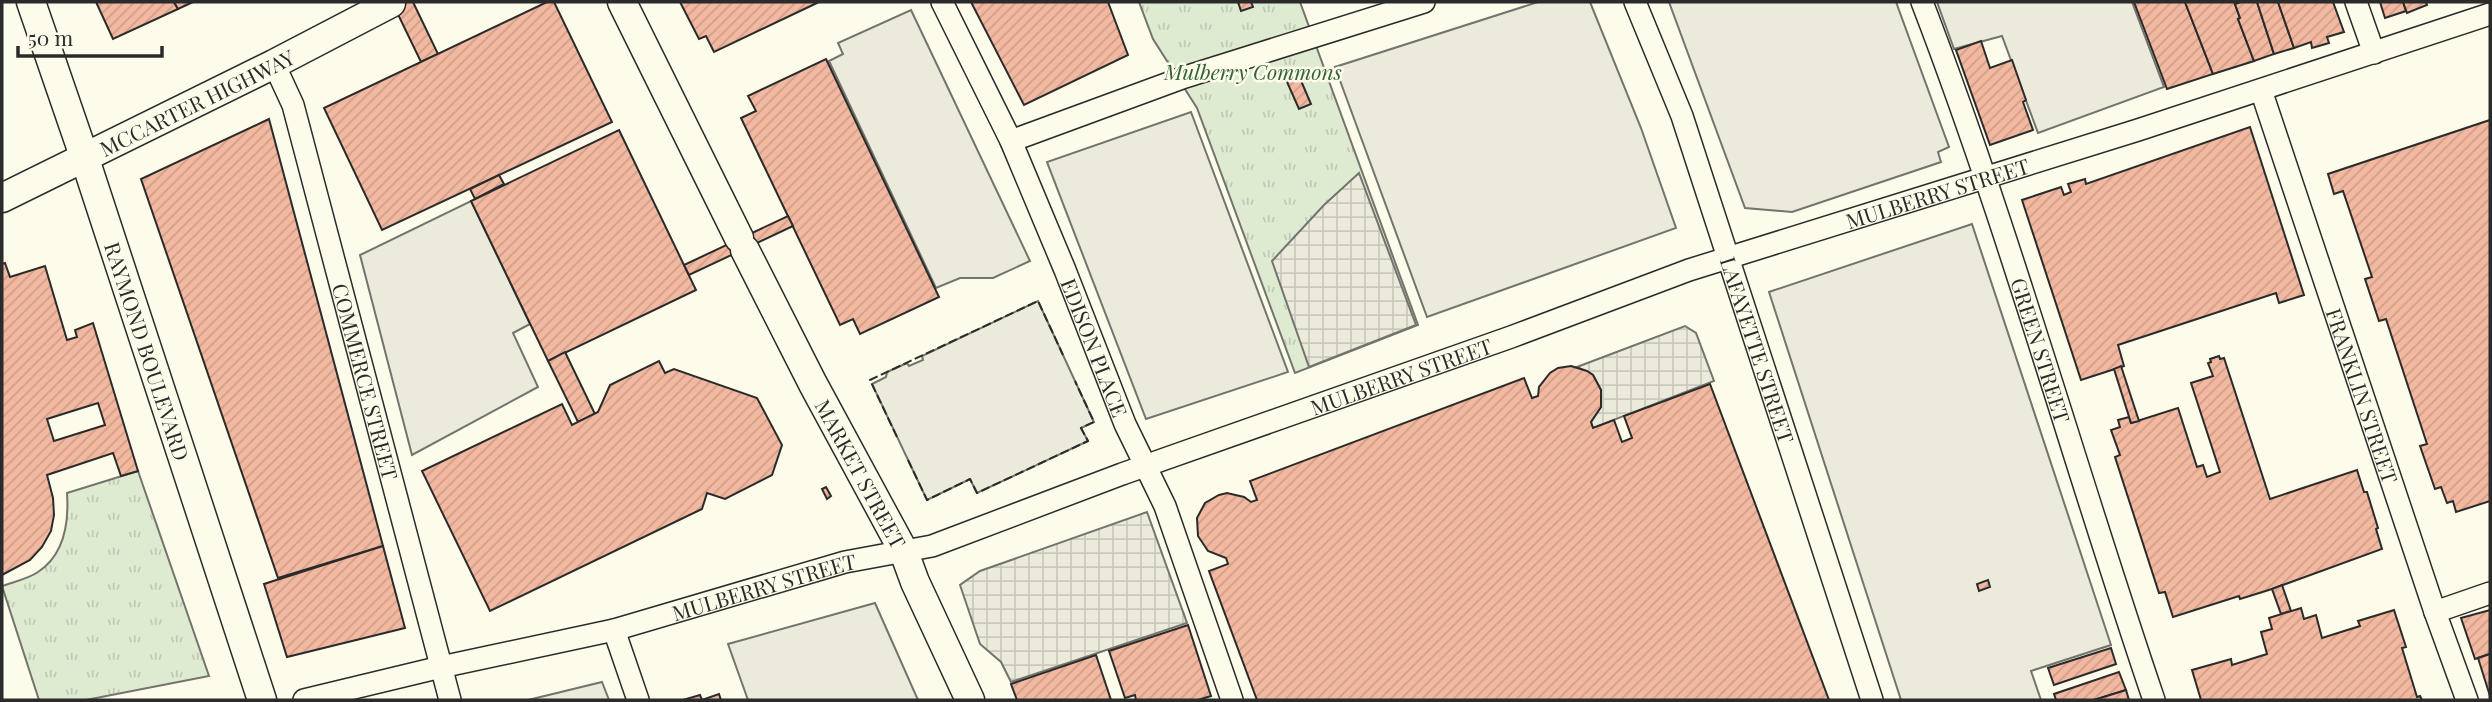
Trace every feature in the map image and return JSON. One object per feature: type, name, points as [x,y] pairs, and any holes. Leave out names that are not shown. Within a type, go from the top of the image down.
[{"type":"main road","name":"RAYMOND BOULEVARD","points":[[31,2],[262,700]]},
{"type":"main road","name":"MARKET STREET","points":[[622,2],[813,384],[904,552],[915,582],[970,700]]},
{"type":"main road","name":"MCCARTER HIGHWAY","points":[[2,198],[274,64],[391,3]]},
{"type":"street","name":"EDISON PLACE","points":[[942,2],[1011,141],[1125,424],[1165,506],[1232,700]]},
{"type":"street","points":[[1011,141],[1185,77],[1424,2]]},
{"type":"street","name":"LAFAYETTE STREET","points":[[1635,2],[1682,116],[1871,700]]},
{"type":"street","name":"GREEN STREET","points":[[1922,2],[1984,177],[2057,398],[2108,566],[2154,700]]},
{"type":"street","points":[[2356,2],[2374,53]]},
{"type":"street","name":"MULBERRY STREET","points":[[303,700],[614,630],[845,562],[904,552],[955,538],[1146,466],[1511,337],[1727,257],[2261,90],[2490,14]]},
{"type":"street","name":"COMMERCE STREET","points":[[274,64],[293,105],[450,700]]},
{"type":"street","name":"FRANKLIN STREET","points":[[2261,90],[2435,612],[2467,700]]},
{"type":"street","points":[[2435,612],[2490,593]]},
{"type":"street","points":[[614,630],[638,700]]},
{"type":"green space","name":"Mulberry Commons","points":[[1139,2],[1300,2],[1418,325],[1295,373],[1197,108],[1153,39]]},
{"type":"green space","points":[[138,471],[209,676],[86,700],[39,700],[2,586],[34,574],[54,557],[66,526],[67,493]]},
{"type":"shaded area","points":[[1538,2],[1590,2],[1641,128],[1676,228],[1427,317],[1335,67]]},
{"type":"shaded area","points":[[1669,2],[1896,2],[1949,147],[1938,152],[1941,162],[1792,212],[1745,208]]},
{"type":"shaded area","points":[[1937,2],[2132,2],[2164,87],[2038,133],[2002,36],[1954,49]]},
{"type":"shaded area","points":[[911,10],[1030,261],[993,278],[960,278],[936,288],[829,61],[843,54],[838,43]]},
{"type":"shaded area","points":[[1191,112],[1288,372],[1146,419],[1047,162]]},
{"type":"shaded area","points":[[1359,173],[1416,325],[1309,367],[1272,261],[1324,205]]},
{"type":"shaded area","points":[[471,201],[530,324],[513,333],[538,387],[412,455],[360,255]]},
{"type":"shaded area","points":[[1972,224],[2111,645],[2031,671],[2041,700],[1901,700],[1769,292]]},
{"type":"shaded area","points":[[1038,301],[1094,422],[1081,428],[1088,441],[977,493],[970,479],[927,500],[872,384],[886,377],[887,372],[907,363],[909,366],[923,360],[922,356]]},
{"type":"shaded area","points":[[1685,326],[1696,333],[1714,381],[1593,428],[1591,422],[1601,407],[1601,390],[1593,375],[1577,367]]},
{"type":"shaded area","points":[[1147,512],[1187,623],[1011,682],[1001,662],[980,644],[960,585],[980,571]]},
{"type":"shaded area","points":[[875,603],[918,700],[748,700],[728,644]]},
{"type":"shaded area","points":[[602,682],[609,700],[528,700]]},
{"type":"building","points":[[96,2],[174,2],[178,9],[113,39]]},
{"type":"building","points":[[174,2],[193,2],[178,9]]},
{"type":"building","points":[[392,2],[413,2],[438,54],[421,62]]},
{"type":"building","points":[[547,2],[554,2],[612,122],[382,230],[324,108]]},
{"type":"building","points":[[680,2],[819,2],[714,52],[706,36],[699,39]]},
{"type":"building","points":[[971,2],[1108,2],[1128,55],[1024,105]]},
{"type":"building","points":[[1238,2],[1251,2],[1253,7],[1241,11]]},
{"type":"building","points":[[2134,2],[2185,2],[2213,74],[2167,89]]},
{"type":"building","points":[[2185,2],[2234,2],[2254,61],[2213,74]]},
{"type":"building","points":[[2257,2],[2274,54],[2254,61],[2238,19],[2240,18],[2235,4]]},
{"type":"building","points":[[2257,2],[2278,2],[2294,48],[2274,54]]},
{"type":"building","points":[[2278,2],[2333,2],[2344,32],[2327,37],[2329,43],[2312,48],[2311,42],[2294,48]]},
{"type":"building","points":[[2380,2],[2403,2],[2406,11],[2385,18]]},
{"type":"building","points":[[2403,2],[2426,2],[2427,5],[2407,13]]},
{"type":"building","points":[[1981,41],[1990,68],[2012,60],[2033,130],[1990,145],[1956,50]]},
{"type":"building","points":[[826,59],[939,297],[860,334],[853,319],[840,325],[741,118],[756,111],[748,96]]},
{"type":"building","points":[[1299,76],[1311,104],[1299,109],[1287,82]]},
{"type":"building","points":[[269,119],[383,546],[278,578],[141,179]]},
{"type":"building","points":[[2490,120],[2490,501],[2456,512],[2453,501],[2447,503],[2441,487],[2435,489],[2420,446],[2427,444],[2386,319],[2379,321],[2365,279],[2372,277],[2343,191],[2334,194],[2328,174]]},
{"type":"building","points":[[2250,127],[2304,295],[2279,303],[2276,293],[2118,345],[2124,366],[2081,380],[2022,200],[2061,187],[2064,195],[2071,192],[2068,184],[2085,179],[2086,184]]},
{"type":"building","points":[[619,130],[696,290],[548,361],[471,201]]},
{"type":"building","points":[[499,175],[504,184],[475,199],[470,189]]},
{"type":"building","points":[[788,216],[793,226],[689,275],[684,265]]},
{"type":"building","points":[[5,263],[10,277],[45,266],[67,340],[77,337],[75,330],[93,323],[138,471],[121,476],[113,453],[47,475],[53,498],[51,531],[30,560],[2,575],[2,264]],"holes":[[[98,403],[105,425],[54,441],[47,419]]]},
{"type":"building","points":[[565,352],[595,414],[578,422],[548,361]]},
{"type":"building","points":[[2219,356],[2220,359],[2224,358],[2270,499],[2357,470],[2364,492],[2367,492],[2382,549],[2272,589],[2240,599],[2239,596],[2173,617],[2165,592],[2159,593],[2115,457],[2120,455],[2111,430],[2120,427],[2118,420],[2129,417],[2131,423],[2178,408],[2197,467],[2203,465],[2207,477],[2220,472],[2191,383],[2213,376],[2208,363],[2211,362],[2210,359]]},
{"type":"building","points":[[659,361],[665,373],[674,369],[757,398],[782,445],[772,475],[725,499],[707,493],[702,509],[490,611],[422,471],[562,404],[572,425],[598,412],[610,385]]},
{"type":"building","points":[[1571,366],[1593,375],[1601,390],[1601,407],[1591,422],[1593,428],[1614,420],[1622,442],[1632,438],[1624,416],[1710,384],[1829,700],[1257,700],[1209,571],[1228,564],[1226,558],[1208,551],[1198,536],[1197,518],[1205,503],[1227,493],[1244,497],[1251,502],[1257,500],[1250,481],[1524,378],[1532,398],[1538,396],[1539,387],[1550,373],[1558,368]]},
{"type":"building","points":[[2121,366],[2139,421],[2131,423],[2114,369]]},
{"type":"building","points":[[826,487],[831,496],[827,499],[822,489]]},
{"type":"building","points":[[383,546],[405,628],[287,657],[264,584]]},
{"type":"building","points":[[1988,580],[1990,587],[1979,591],[1977,584]]},
{"type":"building","points":[[2282,585],[2291,611],[2281,614],[2272,589]]},
{"type":"building","points":[[2301,608],[2304,619],[2316,615],[2322,638],[2360,626],[2358,621],[2394,610],[2406,647],[2402,648],[2417,697],[2420,696],[2422,700],[2201,700],[2192,670],[2231,659],[2232,665],[2267,654],[2261,632],[2272,629],[2269,618]]},
{"type":"building","points":[[2490,610],[2490,654],[2475,659],[2461,618]]},
{"type":"building","points":[[1188,625],[1211,696],[1198,700],[1136,700],[1135,695],[1125,698],[1109,651]]},
{"type":"building","points":[[2111,648],[2116,664],[2054,685],[2048,668]]},
{"type":"building","points":[[2490,654],[2490,696],[2478,658]]},
{"type":"building","points":[[1096,655],[1111,700],[1017,700],[1011,684]]},
{"type":"building","points":[[2119,672],[2126,690],[2094,700],[2056,700],[2054,694]]},
{"type":"building","points":[[2126,690],[2129,700],[2094,700]]},
{"type":"building","points":[[719,694],[721,700],[702,700]]},
{"type":"building","points":[[700,695],[702,700],[683,700]]},
{"type":"fence","points":[[897,437],[870,380],[1038,301],[1063,355]]},
{"type":"fence","points":[[908,460],[927,500],[970,479],[977,493],[1088,441],[1081,428],[1094,422],[1075,381]]}]
